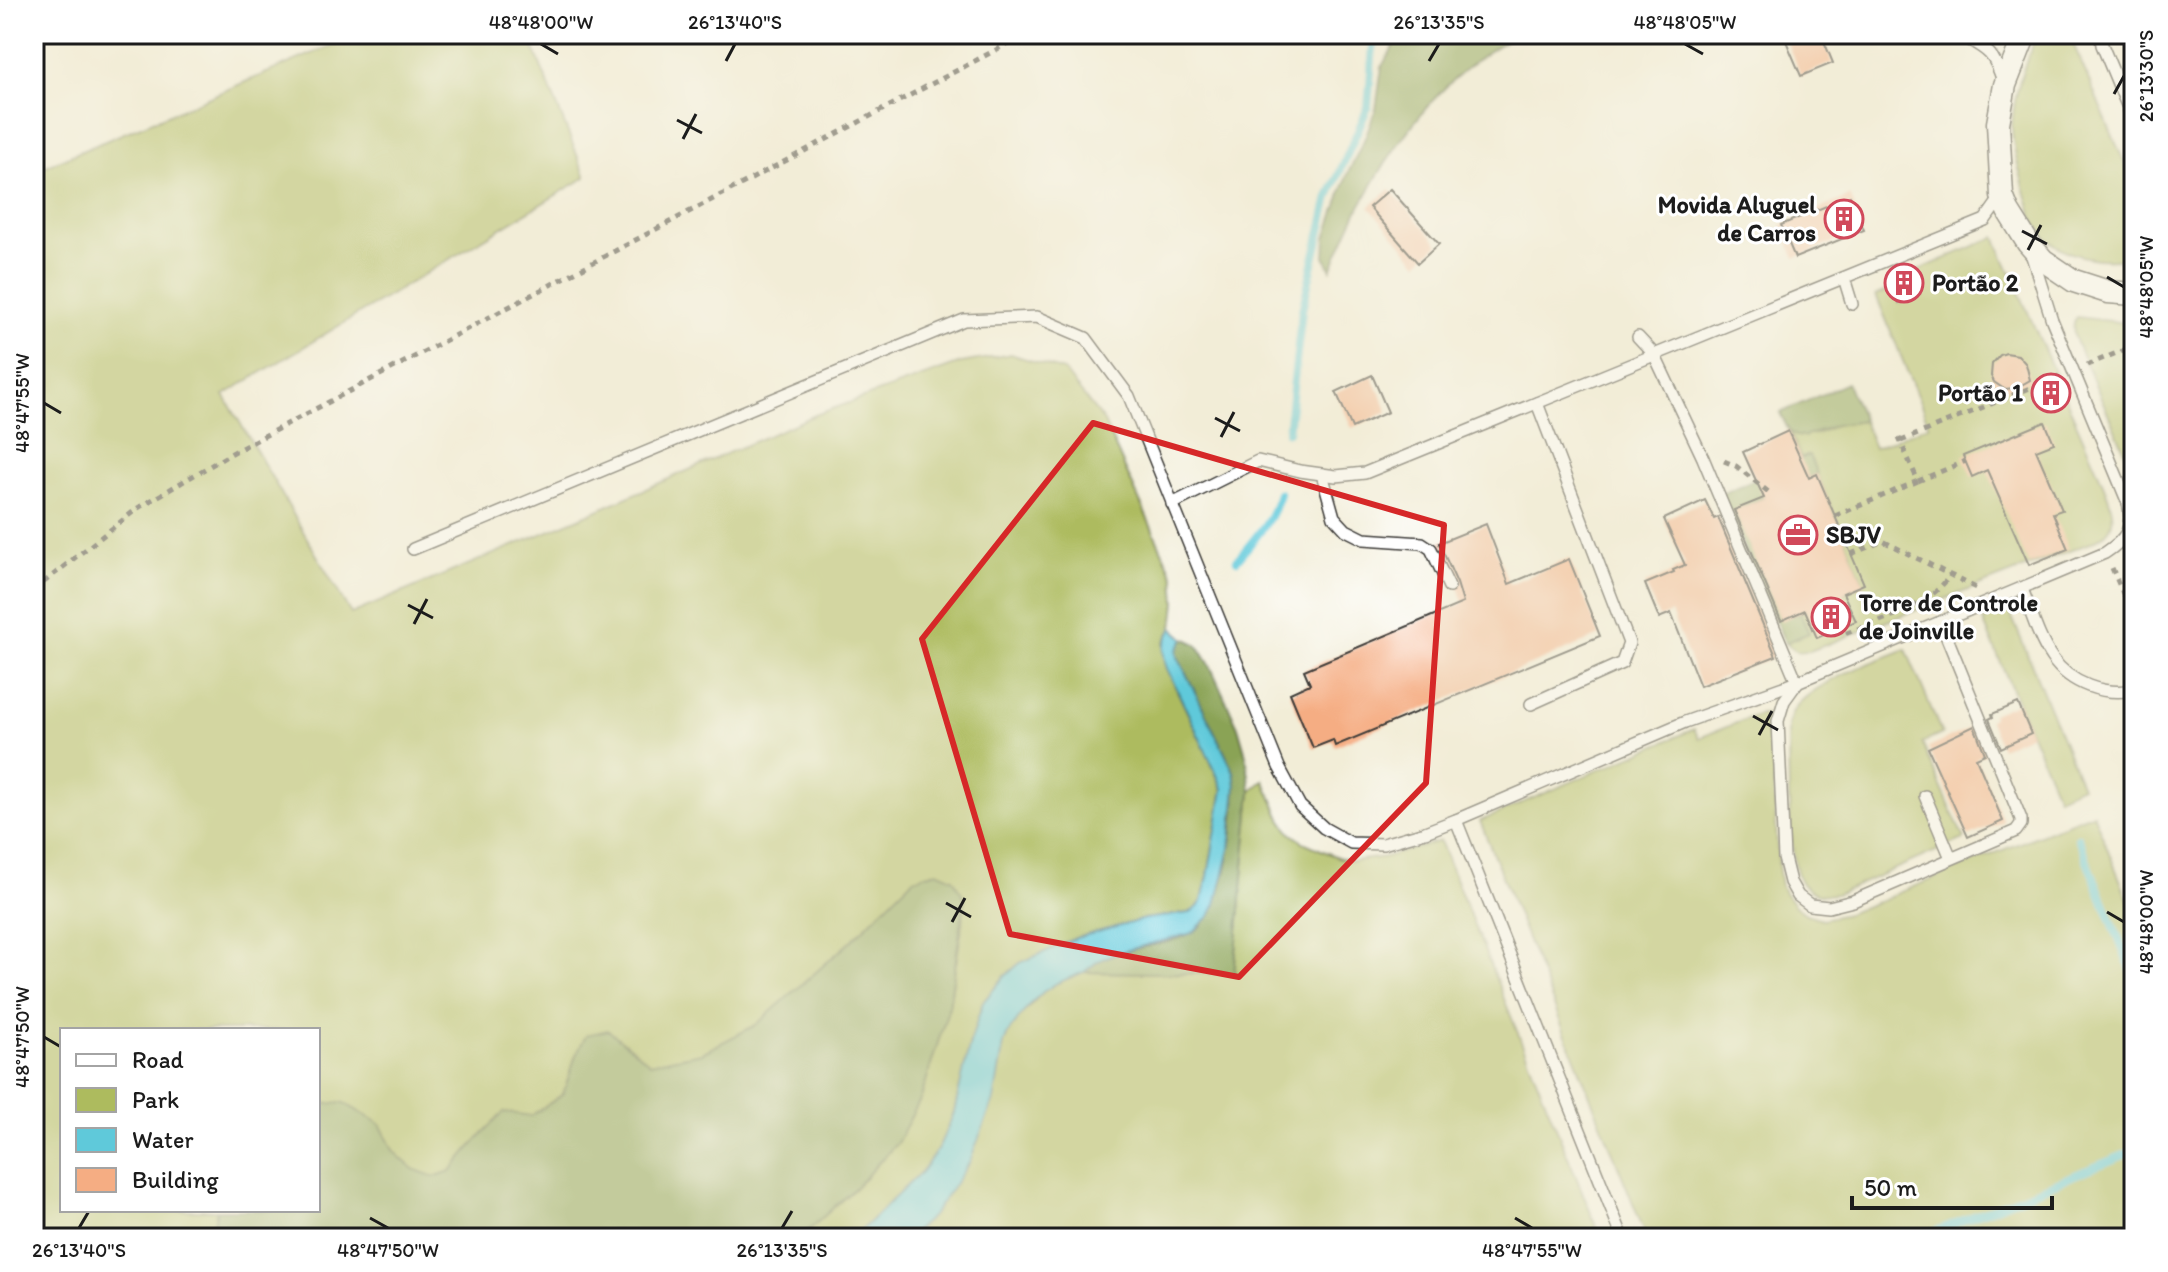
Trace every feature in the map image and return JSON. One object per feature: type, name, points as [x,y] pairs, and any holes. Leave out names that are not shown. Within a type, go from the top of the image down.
[{"type":"street","points":[[2025,34],[2005,85],[1998,123],[2006,227],[2043,260],[2074,281],[2108,292],[2134,294]]},
{"type":"lane","points":[[2101,34],[2102,45],[2134,122]]},
{"type":"lane","points":[[1963,36],[1989,51],[1996,60],[2005,85]]},
{"type":"lane","points":[[413,549],[964,320],[1037,317],[1086,338],[1129,396],[1279,767],[1300,806],[1324,828],[1351,843],[1383,844],[1456,820],[1685,722],[1797,682],[1997,600],[2105,553],[2120,543],[2132,517],[2128,503],[2052,320],[2006,227],[2002,196]]},
{"type":"lane","points":[[1172,504],[1258,461],[1336,476],[1365,473],[1844,278],[2006,227]]},
{"type":"lane","points":[[1844,278],[1852,304]]},
{"type":"lane","points":[[1638,337],[1654,354],[1703,458],[1797,682]]},
{"type":"lane","points":[[1531,704],[1622,663],[1629,643],[1537,403]]},
{"type":"lane","points":[[1322,474],[1334,517],[1346,530],[1364,539],[1422,543],[1431,549],[1449,587]]},
{"type":"lane","points":[[2022,589],[2050,655],[2059,667],[2071,677],[2095,688],[2121,692],[2134,690]]},
{"type":"lane","points":[[1797,682],[1784,701],[1778,721],[1784,858],[1790,882],[1798,896],[1810,905],[1829,907],[1853,901],[2016,831],[2021,824],[1941,623]]},
{"type":"lane","points":[[1925,796],[1951,858]]},
{"type":"lane","points":[[1456,820],[1623,1238]]},
{"type":"path","points":[[34,590],[138,508],[232,453],[1026,34]]},
{"type":"path","points":[[1918,481],[1900,439],[2134,346]]},
{"type":"path","points":[[1703,458],[1736,466],[1771,494]]},
{"type":"path","points":[[1835,516],[1966,461]]},
{"type":"path","points":[[1851,554],[1883,541],[1997,600]]},
{"type":"path","points":[[2109,559],[2134,619]]},
{"type":"path","points":[[1839,628],[1842,635],[1920,603],[1950,575]]},
{"type":"highlighted area","points":[[1093,423],[1444,525],[1426,783],[1239,977],[1010,934],[922,639]]},
{"type":"green space","points":[[359,34],[528,34],[586,177],[224,395],[351,614],[815,415],[961,363],[1011,354],[1064,371],[1104,422],[1174,577],[1176,602],[1173,628],[1164,643],[1167,669],[1223,789],[1202,901],[1194,912],[1145,919],[1076,938],[1020,963],[1004,977],[983,1002],[954,1113],[938,1149],[922,1171],[853,1238],[800,1238],[856,1187],[897,1143],[921,1098],[949,1006],[963,921],[965,899],[953,878],[913,879],[850,942],[756,1025],[702,1053],[650,1063],[623,1041],[576,1055],[563,1094],[531,1116],[483,1133],[451,1171],[434,1177],[412,1169],[394,1152],[380,1124],[342,1102],[320,1105],[320,1028],[60,1028],[60,1212],[217,1212],[212,1238],[34,1238],[34,171]]},
{"type":"green space","points":[[1401,34],[1519,34],[1470,65],[1409,129],[1362,203],[1331,270],[1325,257],[1326,238],[1348,173],[1376,109],[1382,66]]},
{"type":"green space","points":[[2038,34],[2069,34],[2134,185],[2134,256],[2095,259],[2069,252],[2047,238],[2033,216],[2016,158],[2012,128],[2020,80]]},
{"type":"green space","points":[[1995,237],[2104,486],[2112,512],[2111,526],[2100,538],[2090,543],[1810,651],[1797,652],[1785,643],[1809,633],[1800,613],[1864,584],[1809,456],[1801,459],[1789,431],[1796,436],[1817,434],[1835,425],[1863,421],[1874,448],[1929,425],[1876,295],[1894,288],[1900,303],[1920,294],[1912,273]]},
{"type":"green space","points":[[2077,317],[2134,324],[2134,450],[2126,454],[2078,346],[2073,328]]},
{"type":"green space","points":[[1847,383],[1863,421],[1835,425],[1804,437],[1789,431],[1780,413]]},
{"type":"green space","points":[[1809,455],[1817,474],[1741,508],[1788,617],[1800,613],[1809,633],[1785,643],[1721,494]]},
{"type":"green space","points":[[2009,610],[2082,786],[2058,797],[1983,621]]},
{"type":"green space","points":[[1184,638],[1197,644],[1210,665],[1238,727],[1246,755],[1251,791],[1234,974],[1084,972],[1109,956],[1193,932],[1205,921],[1222,883],[1233,833],[1234,772],[1178,657],[1177,651]]},
{"type":"green space","points":[[1906,649],[1942,734],[1922,743],[1964,839],[1837,894],[1814,893],[1803,885],[1798,874],[1791,834],[1788,725],[1792,714],[1804,698],[1831,681]]},
{"type":"green space","points":[[1759,714],[1770,718],[1781,887],[1795,906],[1806,914],[1822,919],[1847,914],[2093,813],[2134,914],[2134,1238],[1647,1238],[1480,821],[1694,729],[1699,738]]},
{"type":"green space","points":[[1264,780],[1282,821],[1291,833],[1303,842],[1337,857],[1353,861],[1385,857],[1440,841],[1601,1238],[907,1238],[932,1216],[1008,1033],[1043,992],[1084,972],[1234,974],[1251,791]]},
{"type":"green space","points":[[937,871],[953,878],[965,898],[949,1006],[921,1098],[897,1143],[856,1187],[800,1238],[212,1238],[217,1212],[320,1212],[320,1105],[342,1102],[380,1124],[394,1152],[413,1169],[434,1177],[451,1171],[504,1112],[531,1116],[563,1094],[586,1035],[608,1030],[650,1063],[702,1053],[756,1025],[850,942],[913,879]]},
{"type":"water","points":[[1173,628],[1184,638],[1177,651],[1178,657],[1234,772],[1236,786],[1230,849],[1210,916],[1192,933],[1113,954],[1043,992],[1008,1033],[994,1100],[969,1163],[932,1216],[907,1238],[853,1238],[922,1171],[938,1149],[954,1113],[983,1002],[1004,977],[1020,963],[1076,938],[1145,919],[1189,913],[1202,901],[1223,789],[1167,669],[1164,648]]},
{"type":"building","points":[[1783,34],[1821,34],[1833,63],[1801,76]]},
{"type":"building","points":[[1390,189],[1439,244],[1418,263],[1369,207]]},
{"type":"building","points":[[1850,196],[1864,230],[1795,258],[1781,225]]},
{"type":"building","name":"Portão 2","points":[[1911,270],[1920,294],[1899,303],[1890,278]]},
{"type":"building","points":[[2006,353],[2018,355],[2026,364],[2030,380],[2016,388],[2004,389],[1991,376],[1992,364]]},
{"type":"building","points":[[1372,375],[1388,412],[1352,428],[1336,392]]},
{"type":"building","points":[[2045,422],[2054,443],[2036,450],[2062,510],[2053,513],[2068,549],[2029,565],[1987,470],[1972,477],[1963,456]]},
{"type":"building","name":"SBJV","points":[[1788,431],[1809,478],[1817,474],[1864,584],[1843,593],[1856,621],[1817,638],[1805,610],[1781,621],[1734,510],[1764,498],[1743,452]]},
{"type":"building","points":[[1705,500],[1714,519],[1718,517],[1776,656],[1700,686],[1671,613],[1659,618],[1645,584],[1685,565],[1664,519]]},
{"type":"building","points":[[1486,524],[1509,584],[1569,559],[1600,636],[1335,746],[1333,740],[1313,748],[1290,693],[1310,684],[1304,670],[1463,603],[1439,543]]},
{"type":"building","points":[[2018,703],[2031,734],[2001,748],[1989,719],[1993,717],[1992,714]]},
{"type":"building","points":[[1974,726],[1985,754],[1976,758],[2003,821],[1968,837],[1928,748]]},
{"type":"waterway","points":[[1288,432],[1302,310],[1329,197],[1368,107],[1374,34]]},
{"type":"waterway","points":[[1237,560],[1268,521],[1279,493]]},
{"type":"waterway","points":[[2078,838],[2134,977]]},
{"type":"waterway","points":[[1919,1238],[2134,1151]]},
{"type":"place","name":"Movida Aluguel de Carros","points":[[1844,219]]},
{"type":"place","name":"Portão 2","points":[[1904,283]]},
{"type":"place","name":"Portão 1","points":[[2051,393]]},
{"type":"place","name":"SBJV","points":[[1798,535]]},
{"type":"place","name":"Torre de Controle de Joinville","points":[[1831,617]]}]
